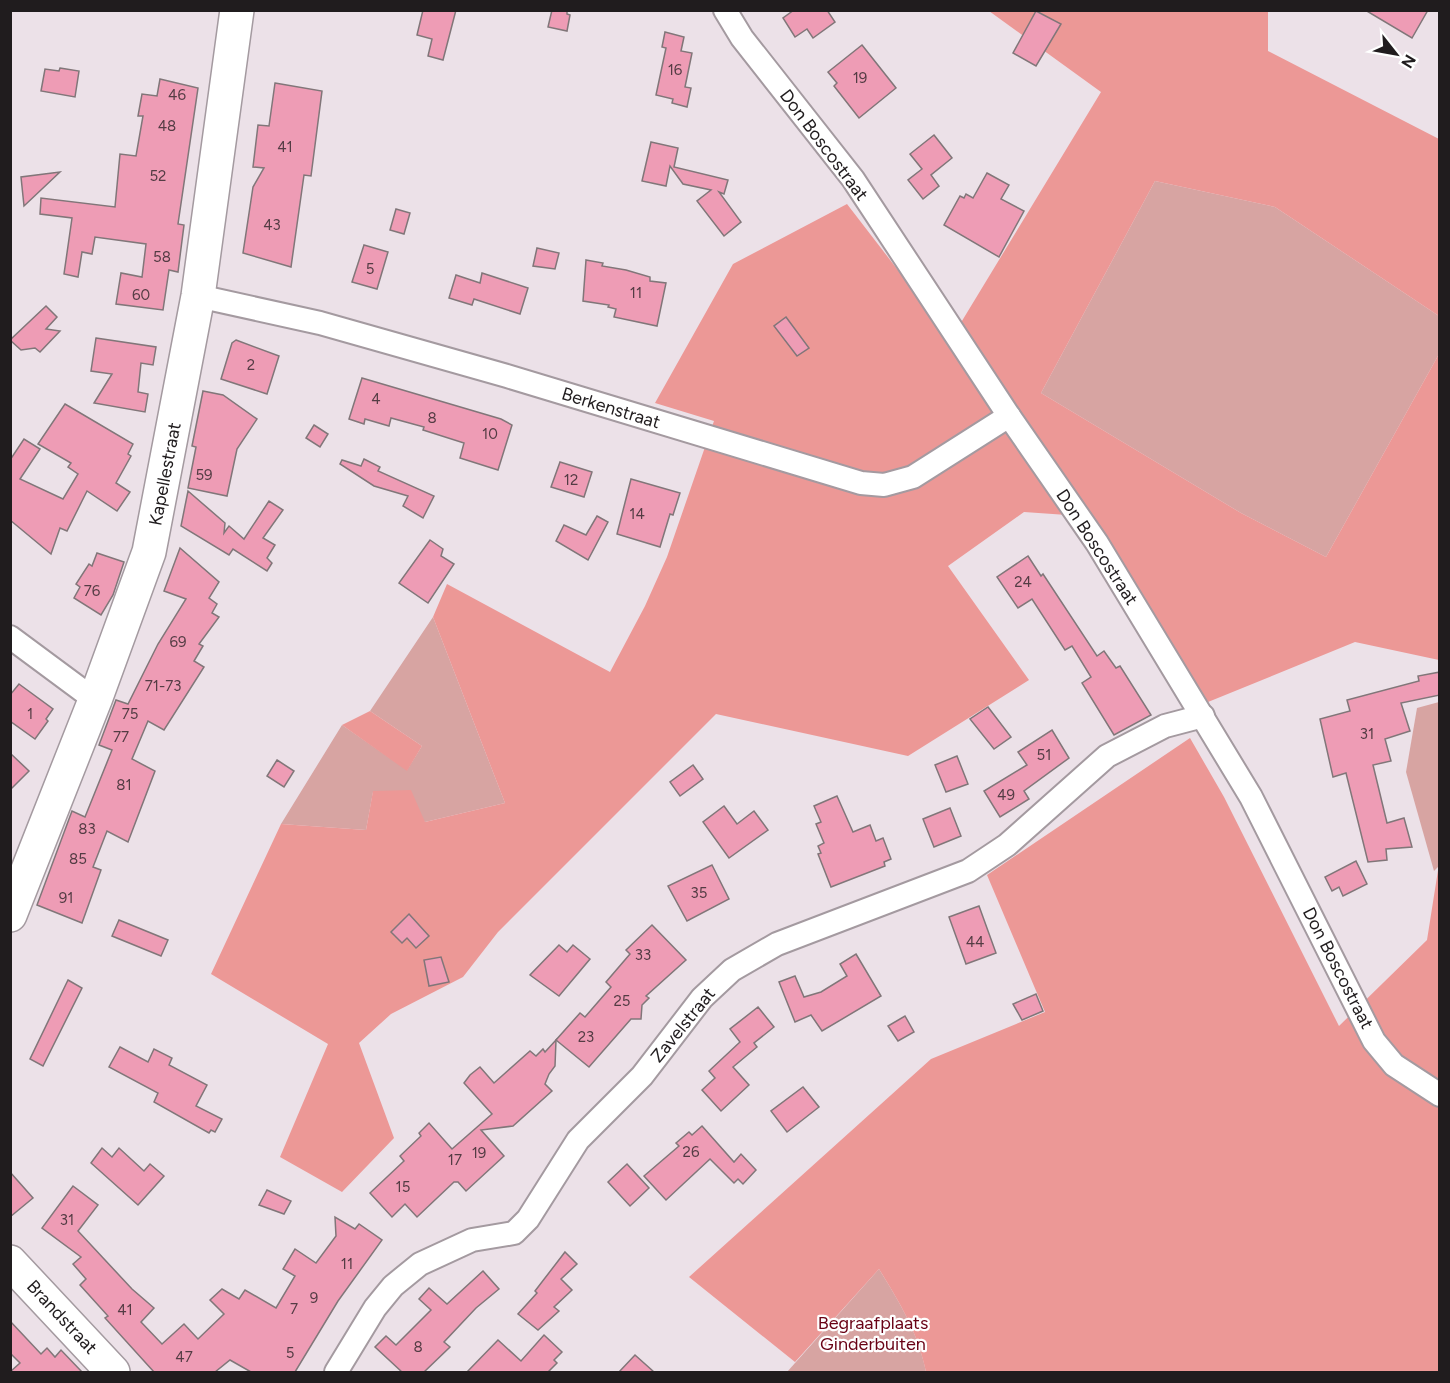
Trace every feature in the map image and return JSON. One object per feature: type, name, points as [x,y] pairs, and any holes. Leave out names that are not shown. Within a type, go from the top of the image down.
[{"type":"street","name":"Kapellestraat","points":[[10,915],[95,700],[149,552],[198,296],[237,10]]},
{"type":"street","name":"Don Boscostraat","points":[[725,10],[742,38],[853,179],[1009,416],[1097,543],[1251,797],[1374,1041],[1394,1065],[1440,1095]]},
{"type":"street","name":"Berkenstraat","points":[[198,296],[320,323],[507,376],[861,483],[884,485],[913,477],[1009,416]]},
{"type":"street","points":[[10,637],[95,700]]},
{"type":"street","name":"Zavelstraat","points":[[336,1372],[375,1308],[393,1286],[420,1264],[472,1240],[514,1233],[528,1219],[578,1140],[642,1076],[702,998],[732,970],[777,944],[968,871],[1007,844],[1107,756],[1165,726],[1203,716]]},
{"type":"street","name":"Brandstraat","points":[[10,1262],[112,1372]]},
{"type":"green space","points":[[1155,181],[1275,207],[1439,316],[1439,354],[1326,557],[1241,513],[1041,393]]},
{"type":"green space","points":[[433,617],[505,803],[425,822],[373,792],[366,830],[281,824],[342,725],[407,770],[422,746],[370,711]]},
{"type":"green space","points":[[1439,702],[1440,865],[1434,871],[1406,772],[1417,708]]},
{"type":"green space","name":"Begraafplaats Ginderbuiten","points":[[879,1269],[913,1331],[926,1372],[787,1372]]},
{"type":"shaded area","points":[[989,11],[1268,11],[1268,51],[1439,139],[1439,316],[1275,207],[1155,181],[1041,393],[1241,513],[1326,557],[1439,354],[1439,660],[1355,642],[1208,702],[1085,508],[1067,515],[1024,512],[948,566],[1029,680],[908,756],[716,714],[498,932],[463,977],[391,1014],[359,1043],[394,1138],[342,1192],[280,1157],[328,1044],[211,974],[281,824],[366,830],[373,791],[411,790],[425,822],[505,803],[433,617],[447,584],[610,672],[645,606],[667,557],[714,421],[655,403],[733,264],[847,204],[951,339],[1101,92]]},
{"type":"shaded area","points":[[370,711],[422,746],[407,771],[342,725]]},
{"type":"shaded area","points":[[1190,738],[1224,797],[1339,1026],[1427,940],[1439,864],[1439,1372],[926,1372],[913,1331],[879,1269],[795,1362],[689,1277],[931,1059],[1045,1012],[987,875]]},
{"type":"building","points":[[423,10],[456,10],[443,60],[428,56],[432,39],[417,35]]},
{"type":"building","points":[[552,10],[567,10],[567,14],[570,15],[567,31],[548,27]]},
{"type":"building","points":[[794,10],[827,10],[835,22],[813,38],[807,29],[795,37],[783,18]]},
{"type":"building","points":[[1365,10],[1428,10],[1412,38]]},
{"type":"building","points":[[1036,11],[1061,24],[1036,66],[1013,53]]},
{"type":"building","points":[[665,32],[684,37],[681,51],[692,53],[685,87],[691,88],[687,107],[672,103],[673,99],[656,95],[666,48],[662,47]]},
{"type":"building","points":[[862,45],[896,88],[859,118],[834,86],[837,83],[828,72]]},
{"type":"building","points":[[60,68],[79,71],[75,97],[41,91],[45,69],[59,71]]},
{"type":"building","points":[[160,79],[198,88],[178,224],[184,225],[178,272],[169,270],[163,310],[116,304],[121,273],[142,277],[146,244],[95,237],[92,254],[82,252],[78,277],[64,274],[72,218],[40,214],[41,198],[115,207],[120,154],[136,156],[143,116],[138,116],[142,94],[157,96]]},
{"type":"building","points":[[275,83],[322,91],[311,176],[304,175],[291,267],[243,253],[253,187],[264,168],[253,167],[258,125],[269,126]]},
{"type":"building","points":[[934,135],[952,158],[931,175],[939,186],[923,199],[908,180],[922,169],[910,154]]},
{"type":"building","points":[[651,142],[678,148],[674,167],[728,180],[724,194],[719,192],[741,222],[724,236],[697,201],[711,190],[683,184],[670,166],[666,186],[642,181]]},
{"type":"building","points":[[60,172],[24,206],[21,177]]},
{"type":"building","points":[[987,173],[1009,185],[1001,199],[1024,211],[999,257],[944,225],[960,196],[964,198],[966,194],[973,198]]},
{"type":"building","points":[[396,209],[410,213],[404,234],[390,230]]},
{"type":"building","points":[[364,245],[388,252],[377,289],[352,282]]},
{"type":"building","points":[[537,248],[559,253],[555,269],[533,266]]},
{"type":"building","points":[[586,260],[650,277],[650,281],[666,283],[657,326],[614,317],[616,309],[608,307],[609,305],[583,301]]},
{"type":"building","points":[[482,273],[528,288],[520,314],[474,299],[472,305],[449,298],[456,275],[480,283]]},
{"type":"building","points":[[46,306],[57,317],[46,329],[60,331],[40,352],[35,348],[21,350],[10,340]]},
{"type":"building","points":[[786,317],[809,348],[797,356],[774,326]]},
{"type":"building","points":[[96,338],[156,347],[153,365],[141,363],[138,392],[148,394],[145,412],[94,403],[112,374],[91,371]]},
{"type":"building","points":[[236,340],[279,356],[267,394],[221,379],[232,343]]},
{"type":"building","points":[[362,378],[501,419],[512,425],[498,470],[460,458],[464,443],[423,430],[424,427],[391,418],[389,426],[365,419],[364,424],[349,419]]},
{"type":"building","points":[[203,391],[223,395],[257,419],[237,449],[227,496],[188,488],[196,447],[192,446]]},
{"type":"building","points":[[65,404],[133,444],[128,454],[131,456],[116,483],[130,492],[117,511],[87,491],[67,531],[60,528],[51,554],[10,520],[10,460],[24,439],[40,449],[20,479],[63,499],[78,474],[68,467],[71,463],[38,444]]},
{"type":"building","points":[[314,425],[328,434],[320,447],[306,438]]},
{"type":"building","points":[[364,459],[380,467],[378,471],[434,496],[423,518],[403,506],[408,496],[374,486],[340,464],[342,460],[361,466]]},
{"type":"building","points":[[560,462],[592,472],[584,497],[551,487]]},
{"type":"building","points":[[631,479],[680,493],[673,515],[670,514],[660,547],[617,534]]},
{"type":"building","points":[[188,491],[225,523],[224,533],[229,526],[244,539],[269,501],[283,510],[263,538],[275,545],[267,558],[272,563],[267,571],[233,549],[229,555],[181,526]]},
{"type":"building","points":[[597,516],[608,522],[588,560],[556,541],[564,525],[586,535]]},
{"type":"building","points":[[430,540],[443,549],[441,556],[454,564],[428,603],[399,583]]},
{"type":"building","points":[[180,548],[219,582],[209,598],[217,604],[212,613],[219,617],[199,644],[203,646],[194,661],[204,667],[164,730],[148,721],[132,759],[155,771],[128,842],[107,831],[93,867],[101,870],[82,923],[37,905],[72,811],[85,817],[112,750],[99,745],[116,700],[128,704],[158,644],[186,599],[164,591]]},
{"type":"building","points":[[97,553],[124,562],[113,595],[101,615],[74,598],[80,587],[76,584],[89,564],[92,566]]},
{"type":"building","points":[[1028,556],[1041,576],[1043,574],[1097,656],[1104,651],[1116,668],[1120,666],[1151,715],[1114,735],[1082,683],[1091,677],[1072,646],[1065,650],[1032,599],[1018,608],[997,577]]},
{"type":"building","points":[[1440,672],[1440,695],[1401,703],[1410,731],[1385,739],[1391,761],[1373,765],[1387,823],[1404,818],[1412,847],[1386,849],[1387,860],[1368,862],[1346,773],[1333,777],[1320,719],[1350,711],[1347,700],[1419,681],[1418,676]]},
{"type":"building","points":[[19,684],[53,709],[46,719],[48,721],[35,739],[10,721],[10,695]]},
{"type":"building","points":[[988,707],[1011,737],[994,749],[970,719]]},
{"type":"building","points":[[1052,730],[1069,758],[1024,791],[1029,799],[1000,817],[984,791],[1027,765],[1018,752]]},
{"type":"building","points":[[10,753],[29,771],[10,790]]},
{"type":"building","points":[[957,756],[968,784],[946,792],[935,765]]},
{"type":"building","points":[[277,760],[294,771],[284,787],[267,776]]},
{"type":"building","points":[[693,765],[703,779],[680,796],[670,782]]},
{"type":"building","points":[[837,796],[853,832],[870,825],[876,841],[883,838],[891,859],[884,862],[885,866],[831,887],[818,854],[821,853],[818,846],[824,843],[816,824],[821,822],[814,806]]},
{"type":"building","points":[[724,806],[737,824],[754,811],[768,830],[729,858],[703,822]]},
{"type":"building","points":[[950,808],[961,836],[934,847],[923,819]]},
{"type":"building","points":[[1356,861],[1367,884],[1343,896],[1339,887],[1332,891],[1325,877]]},
{"type":"building","points":[[712,865],[729,899],[687,921],[668,886]]},
{"type":"building","points":[[979,906],[996,953],[966,964],[949,917]]},
{"type":"building","points":[[409,914],[429,936],[416,948],[407,938],[402,943],[391,932]]},
{"type":"building","points":[[119,920],[168,940],[161,956],[112,936]]},
{"type":"building","points":[[652,925],[686,960],[646,996],[649,998],[642,1005],[641,1019],[631,1019],[589,1067],[556,1040],[580,1013],[585,1017],[611,987],[606,982],[630,954],[626,950]]},
{"type":"building","points":[[559,945],[567,952],[573,945],[590,959],[559,996],[530,975]]},
{"type":"building","points":[[856,954],[881,996],[822,1031],[811,1015],[795,1022],[779,982],[795,976],[804,997],[821,992],[847,976],[840,964]]},
{"type":"building","points":[[441,957],[449,982],[429,986],[424,960]]},
{"type":"building","points":[[68,980],[82,988],[43,1066],[30,1059]]},
{"type":"building","points":[[1036,994],[1043,1011],[1022,1020],[1013,1004]]},
{"type":"building","points":[[758,1007],[774,1027],[754,1043],[757,1047],[733,1067],[749,1085],[721,1111],[702,1090],[715,1078],[709,1071],[740,1042],[730,1029]]},
{"type":"building","points":[[905,1016],[914,1032],[898,1041],[888,1026]]},
{"type":"building","points":[[556,1040],[555,1066],[545,1084],[552,1091],[513,1126],[481,1130],[504,1156],[466,1191],[458,1182],[454,1182],[417,1217],[405,1204],[392,1217],[370,1193],[404,1161],[400,1156],[421,1136],[419,1133],[429,1123],[452,1149],[492,1114],[464,1083],[470,1075],[480,1067],[494,1083],[530,1051],[536,1056],[543,1049],[545,1052]]},
{"type":"building","points":[[120,1047],[148,1062],[154,1049],[172,1058],[169,1065],[207,1085],[196,1106],[222,1119],[215,1132],[211,1130],[209,1133],[154,1102],[158,1093],[109,1067]]},
{"type":"building","points":[[803,1087],[819,1107],[787,1132],[771,1111]]},
{"type":"building","points":[[702,1126],[734,1162],[741,1154],[756,1170],[743,1184],[738,1179],[734,1183],[710,1159],[666,1200],[644,1176],[679,1146],[676,1143],[689,1132],[692,1135]]},
{"type":"building","points":[[102,1148],[112,1157],[119,1148],[144,1171],[150,1164],[164,1176],[138,1205],[91,1163]]},
{"type":"building","points":[[627,1164],[649,1188],[630,1206],[608,1182]]},
{"type":"building","points":[[10,1172],[33,1198],[10,1217]]},
{"type":"building","points":[[73,1186],[98,1205],[78,1231],[132,1289],[154,1308],[141,1322],[162,1344],[184,1324],[198,1339],[224,1314],[210,1300],[222,1289],[239,1299],[245,1290],[276,1308],[295,1276],[283,1269],[295,1249],[316,1263],[336,1236],[335,1217],[355,1229],[359,1224],[382,1240],[338,1301],[295,1372],[251,1372],[230,1360],[215,1372],[154,1372],[105,1318],[108,1316],[80,1285],[86,1279],[73,1264],[81,1257],[42,1228]]},
{"type":"building","points":[[267,1190],[291,1201],[284,1214],[259,1205]]},
{"type":"building","points":[[565,1252],[577,1264],[561,1279],[572,1290],[554,1307],[559,1311],[538,1330],[518,1314],[537,1293],[535,1291]]},
{"type":"building","points":[[483,1271],[499,1289],[476,1308],[444,1342],[450,1347],[424,1372],[402,1372],[375,1347],[386,1336],[396,1345],[431,1310],[419,1299],[429,1288],[447,1304]]},
{"type":"building","points":[[10,1321],[41,1354],[47,1348],[55,1357],[61,1350],[82,1372],[10,1372],[20,1363],[10,1353]]},
{"type":"building","points":[[544,1335],[562,1352],[554,1360],[557,1363],[548,1372],[467,1372],[498,1340],[521,1361]]},
{"type":"building","points":[[635,1355],[654,1372],[619,1372]]}]
